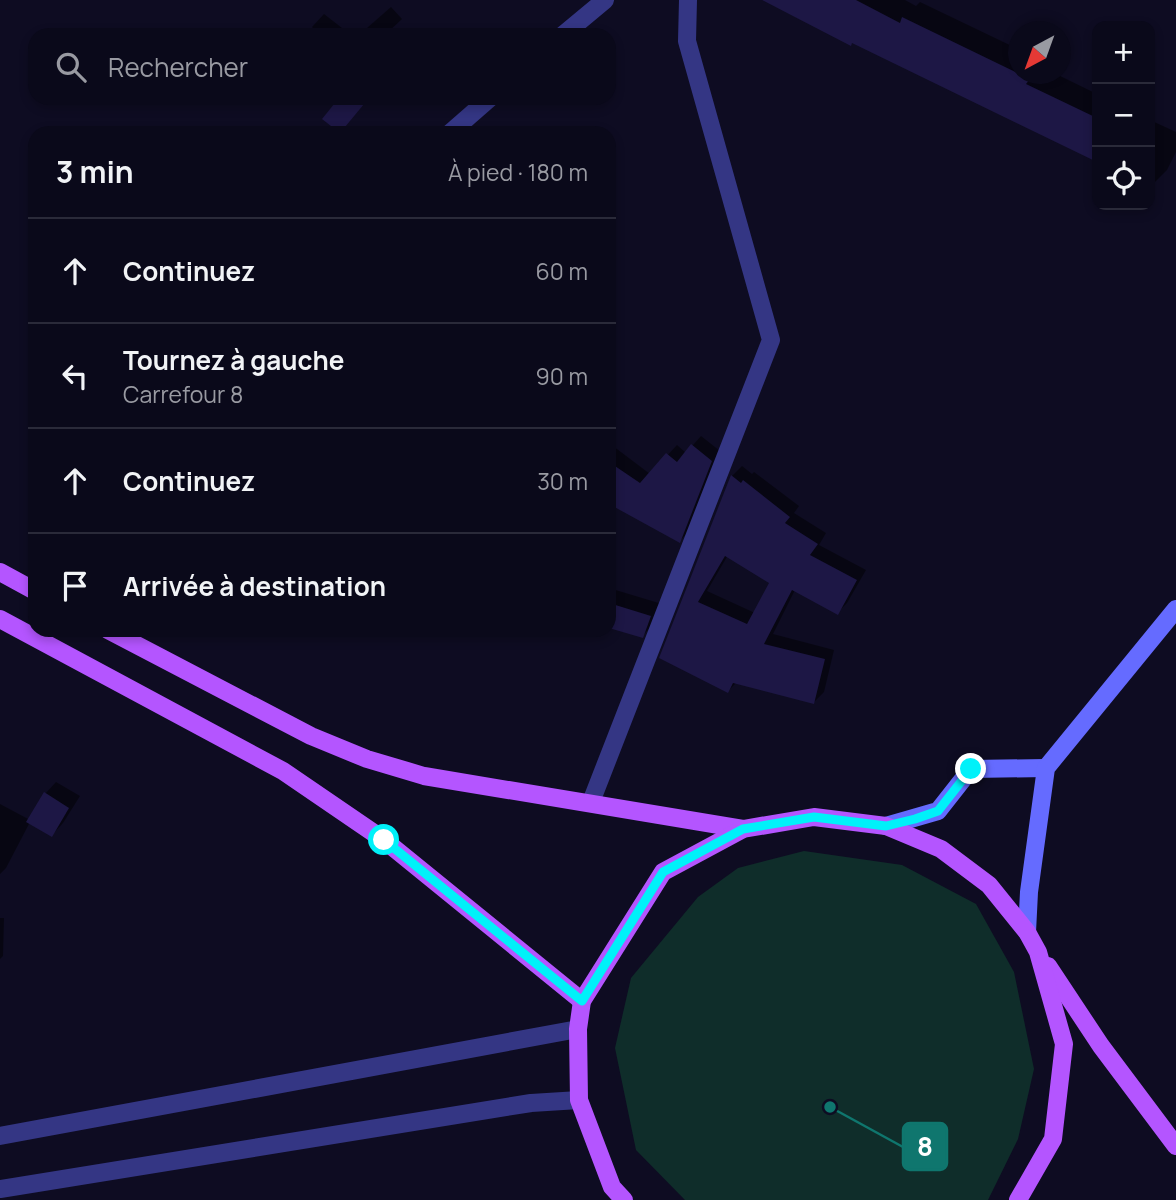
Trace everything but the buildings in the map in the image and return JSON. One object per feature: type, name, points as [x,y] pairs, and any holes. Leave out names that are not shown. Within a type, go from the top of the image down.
[{"type":"main road","points":[[0,572],[28,587]]},
{"type":"main road","points":[[0,619],[28,634]]},
{"type":"main road","points":[[34,637],[283,771],[384,840],[582,1001]]},
{"type":"main road","points":[[121,637],[299,730],[367,759],[424,776],[743,829]]},
{"type":"main road","points":[[624,1200],[612,1187],[579,1100],[578,1029],[582,1001],[663,872],[743,829],[814,817],[886,826],[941,849],[989,885],[1027,932],[1101,1046],[1176,1146]]},
{"type":"main road","points":[[1018,1200],[1053,1139],[1064,1044],[1038,952]]},
{"type":"street","points":[[571,28],[605,0]]},
{"type":"street","points":[[591,802],[771,340],[687,41],[688,0]]},
{"type":"street","points":[[458,126],[482,105]]},
{"type":"street","points":[[1027,932],[1029,892],[1046,768],[1176,609]]},
{"type":"street","points":[[886,826],[938,811],[971,769],[1046,768]]},
{"type":"street","points":[[0,1136],[578,1029]]},
{"type":"street","points":[[0,1189],[531,1103],[579,1100]]},
{"type":"green space","points":[[804,851],[902,865],[976,904],[1014,972],[1034,1069],[1018,1139],[988,1200],[685,1200],[636,1150],[615,1048],[631,978],[698,897],[738,868]]},
{"type":"place","name":"8","points":[[830,1107]]},
{"type":"route","points":[[384,840],[582,1001],[663,872],[743,829],[814,817],[886,826],[915,819],[938,811],[971,769]]}]
